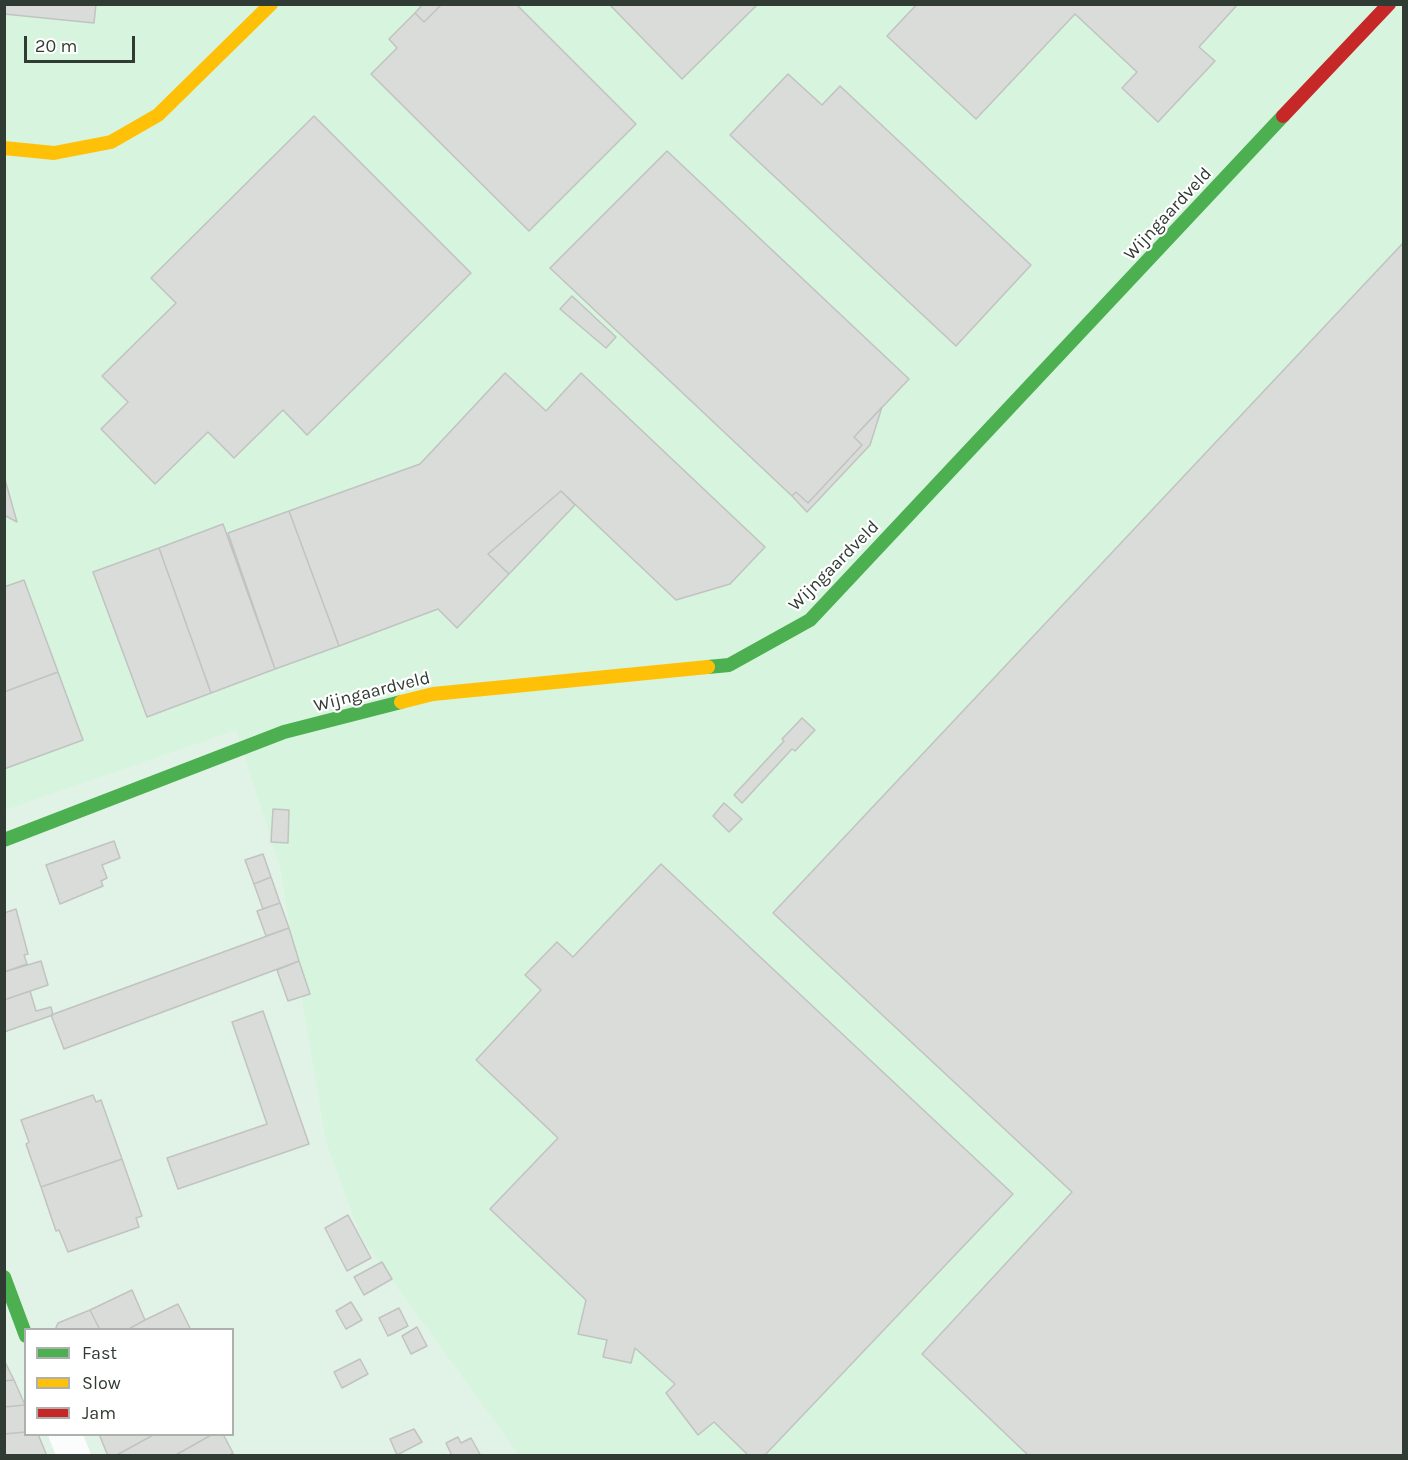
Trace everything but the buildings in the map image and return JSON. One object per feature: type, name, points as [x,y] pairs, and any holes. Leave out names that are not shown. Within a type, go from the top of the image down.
[{"type":"street","points":[[4,148],[54,153],[111,142],[158,115],[271,4]]},
{"type":"street","name":"Wijngaardveld","points":[[4,840],[284,732],[433,694],[729,664],[810,620],[1389,4]]},
{"type":"street","points":[[4,1277],[24,1331]]},
{"type":"street","points":[[66,1436],[74,1455]]},
{"type":"shaded area","points":[[4,5],[1403,5],[1403,1455],[519,1455],[361,1237],[326,1142],[280,867],[236,730],[5,810]]},
{"type":"traffic: fast","points":[[708,667],[729,665],[810,620],[1283,116]]},
{"type":"traffic: fast","points":[[4,840],[284,732],[401,702]]},
{"type":"traffic: fast","points":[[4,1277],[24,1331]]},
{"type":"traffic: slow","points":[[4,148],[54,153],[111,142],[158,115],[271,4]]},
{"type":"traffic: slow","points":[[401,702],[433,694],[708,667]]},
{"type":"traffic: jam","points":[[1283,116],[1389,4]]}]
